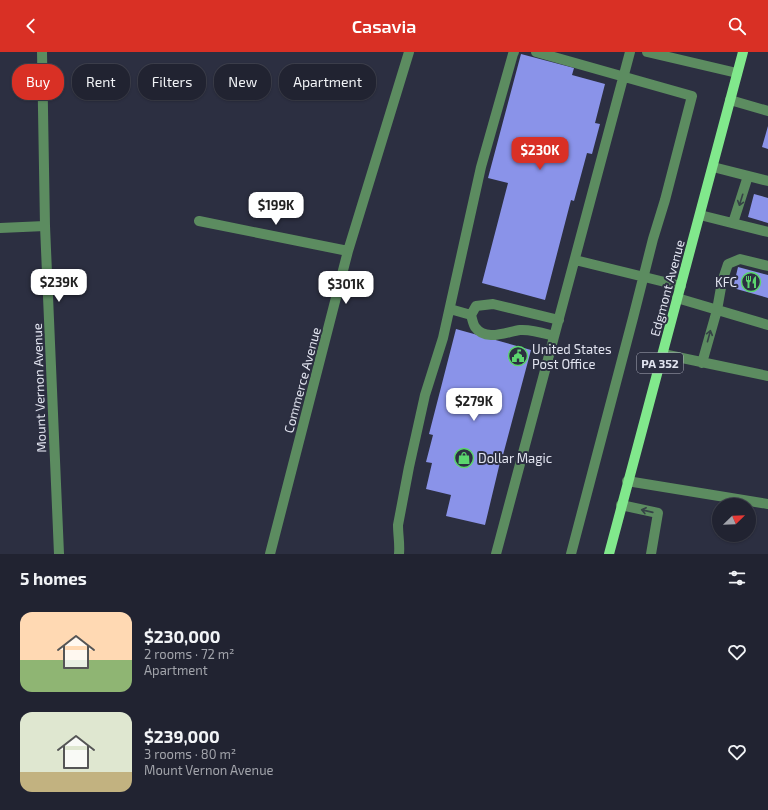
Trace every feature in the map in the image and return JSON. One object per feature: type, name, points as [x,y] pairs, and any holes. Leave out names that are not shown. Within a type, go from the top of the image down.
[{"type":"main road","name":"Edgmont Avenue","points":[[609,554],[627,481],[663,354],[743,52]]},
{"type":"street","name":"Mount Vernon Avenue","points":[[42,52],[45,226],[59,554]]},
{"type":"street","name":"Commerce Avenue","points":[[270,554],[348,251],[409,52]]},
{"type":"street","points":[[400,554],[398,525],[409,467],[426,395],[450,309],[481,167],[512,54],[514,52]]},
{"type":"street","points":[[536,52],[692,96],[571,554]]},
{"type":"street","points":[[496,554],[630,52]]},
{"type":"street","points":[[647,52],[669,54],[737,73]]},
{"type":"street","points":[[730,100],[768,111]]},
{"type":"street","points":[[713,167],[768,181]]},
{"type":"street","points":[[733,223],[748,176]]},
{"type":"street","points":[[700,215],[768,232]]},
{"type":"street","points":[[199,221],[348,251]]},
{"type":"street","points":[[0,228],[45,226]]},
{"type":"street","points":[[702,363],[722,282],[728,264],[740,259],[768,266]]},
{"type":"street","points":[[575,260],[681,286]]},
{"type":"street","points":[[677,298],[768,325]]},
{"type":"street","points":[[554,336],[534,331],[520,330],[495,336],[482,333],[474,327],[471,315],[476,306],[492,304],[559,320]]},
{"type":"street","points":[[450,309],[471,315]]},
{"type":"street","points":[[663,354],[768,376]]},
{"type":"street","points":[[627,481],[768,504]]},
{"type":"street","points":[[621,505],[658,513],[651,554]]},
{"type":"building","points":[[521,54],[574,68],[572,75],[605,84],[595,123],[600,124],[592,154],[587,153],[574,201],[571,200],[545,300],[482,283],[508,183],[488,178]]},
{"type":"building","points":[[768,126],[768,149],[762,147]]},
{"type":"building","points":[[754,194],[768,198],[768,223],[748,217]]},
{"type":"building","name":"KFC","points":[[738,267],[768,275],[768,298],[733,288]]},
{"type":"building","points":[[456,329],[531,350],[503,455],[502,454],[485,525],[446,516],[451,495],[426,489],[432,463],[426,462],[433,435],[429,434]]},
{"type":"place","name":"KFC","points":[[751,282]]},
{"type":"place","name":"United States Post Office","points":[[518,356]]},
{"type":"place","name":"Dollar Magic","points":[[464,458]]}]
